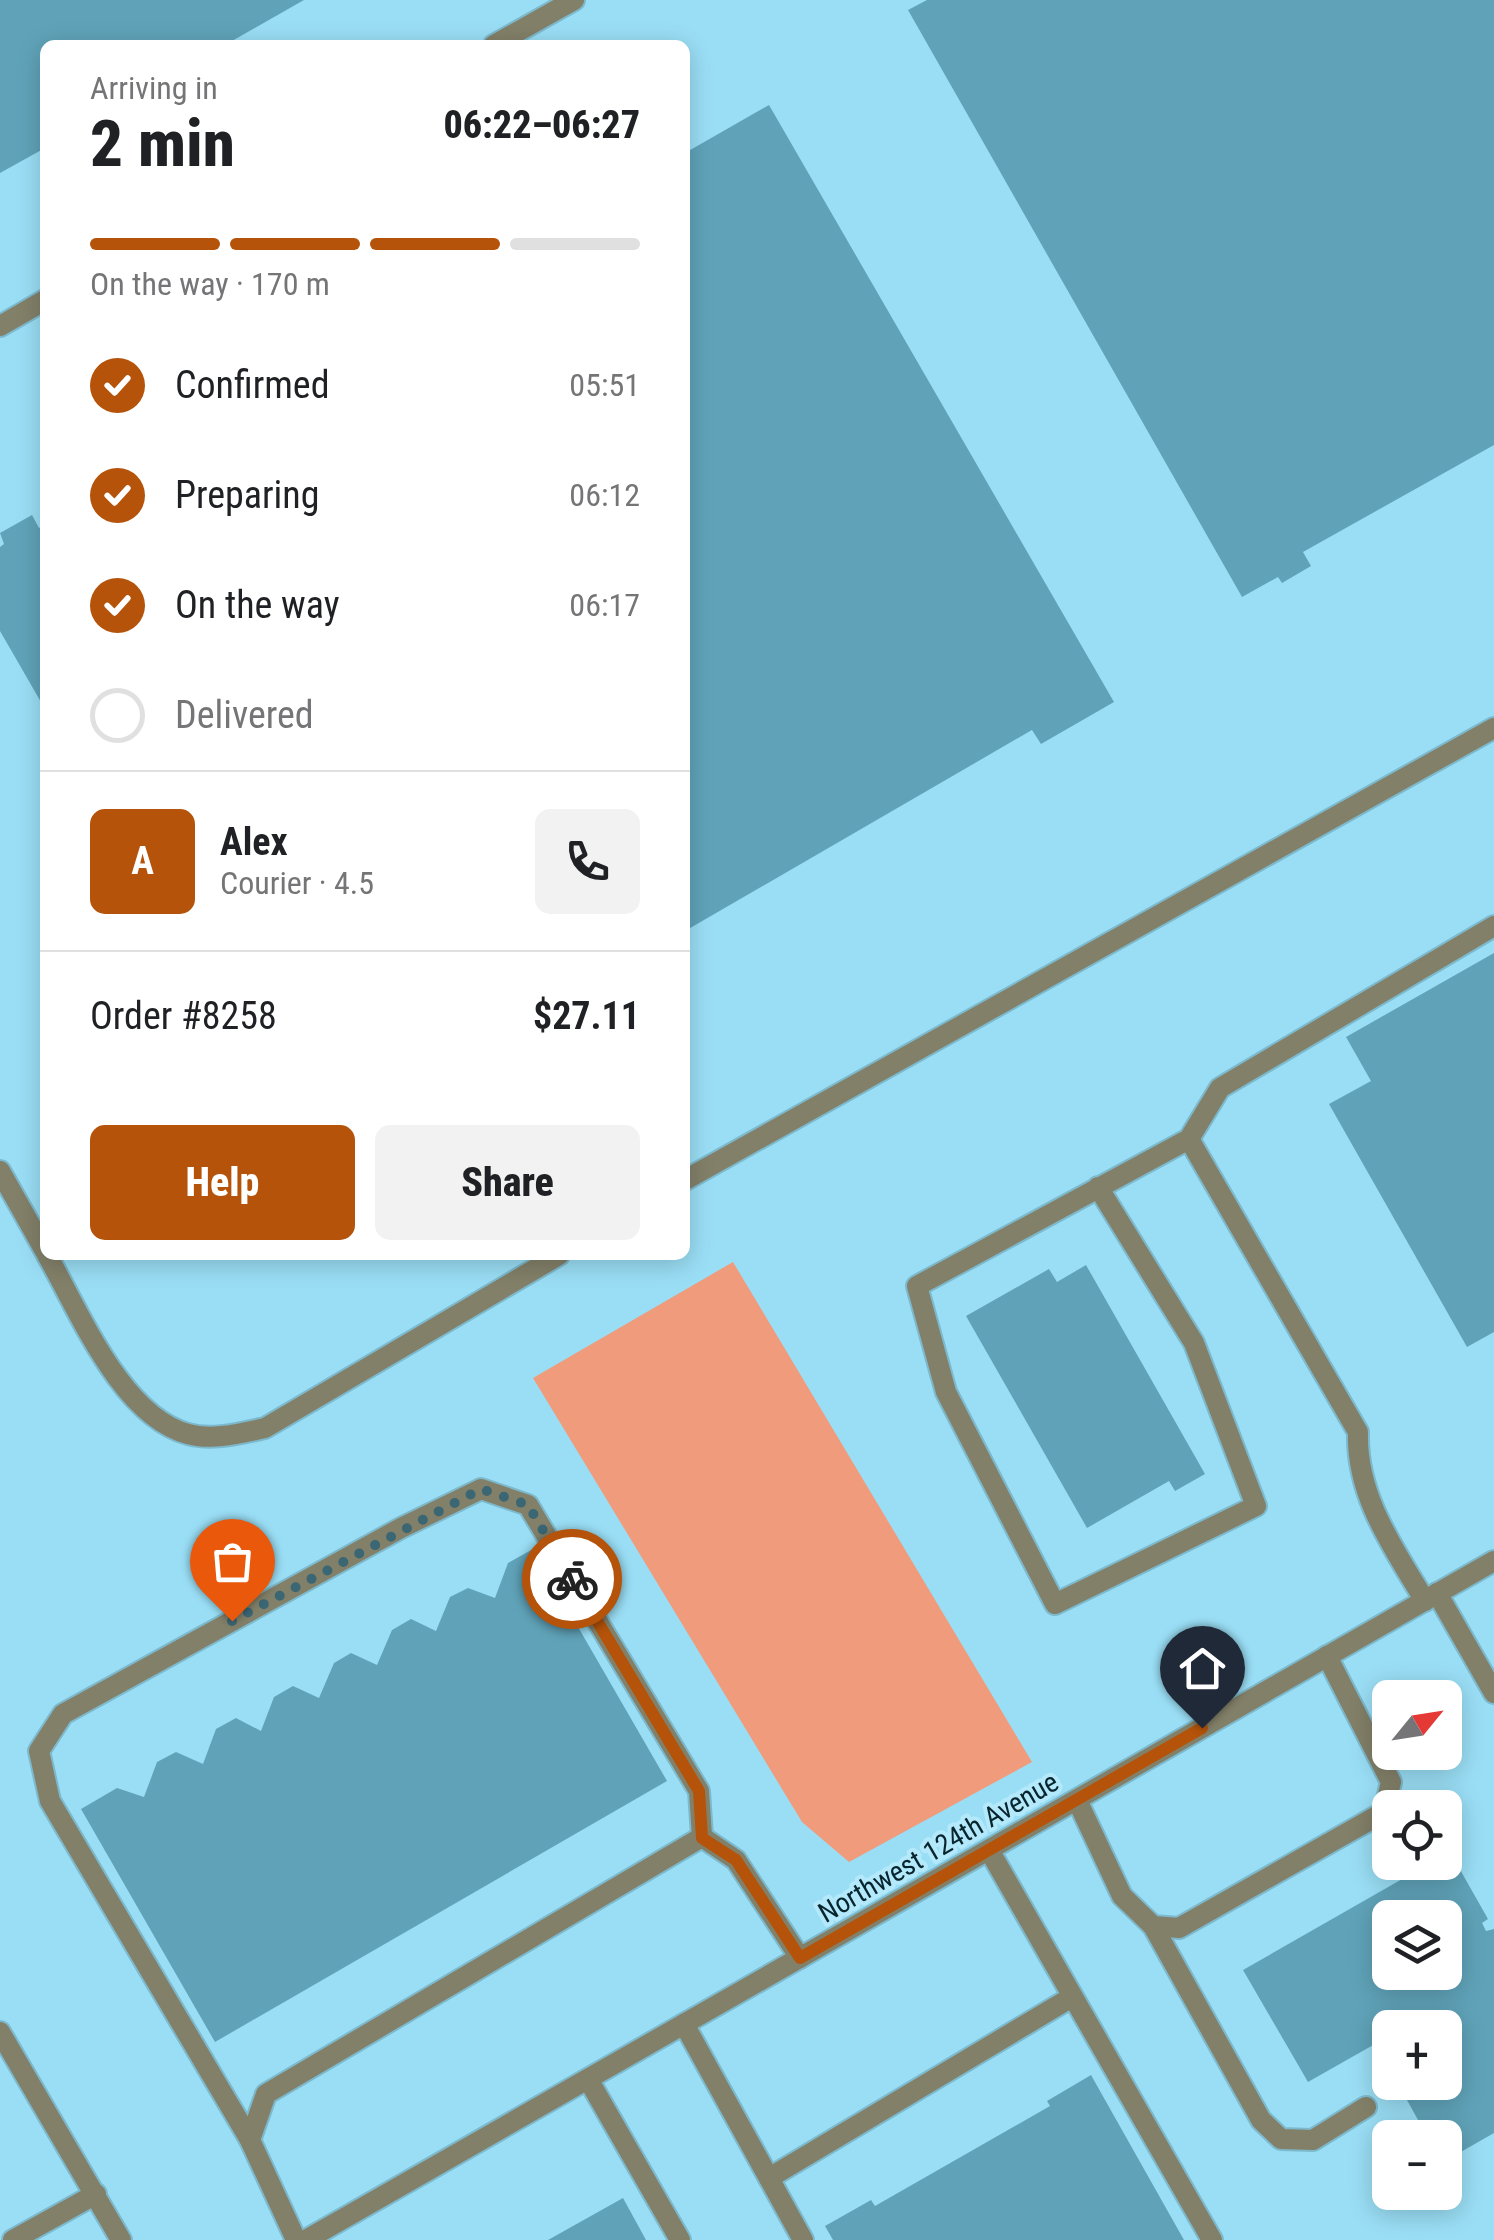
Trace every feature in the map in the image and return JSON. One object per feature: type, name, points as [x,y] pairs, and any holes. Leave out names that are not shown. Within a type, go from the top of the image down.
[{"type":"street","points":[[503,40],[574,0]]},
{"type":"street","points":[[0,326],[40,303]]},
{"type":"street","points":[[690,1177],[1494,728]]},
{"type":"street","points":[[1098,1187],[1194,1343],[1256,1506],[1055,1604],[946,1392],[917,1286],[1098,1187],[1189,1139],[1220,1088],[1494,926]]},
{"type":"street","points":[[1189,1139],[1358,1432],[1357,1465],[1375,1516],[1494,1692]]},
{"type":"street","points":[[0,1171],[40,1242]]},
{"type":"street","points":[[50,1260],[112,1370],[151,1417],[189,1435],[227,1436],[265,1428],[551,1260]]},
{"type":"street","points":[[296,2240],[250,2140],[50,1800],[40,1751],[63,1714],[401,1528],[481,1489],[528,1505],[699,1791],[702,1838]]},
{"type":"street","name":"Northwest 124th Avenue","points":[[306,2240],[1494,1561]]},
{"type":"street","points":[[1153,1926],[1179,1928],[1384,1812],[1391,1782],[1328,1656]]},
{"type":"street","points":[[1077,1800],[1122,1896],[1153,1926],[1262,2120],[1281,2140],[1313,2140],[1366,2108]]},
{"type":"street","points":[[702,1838],[736,1860],[800,1958]]},
{"type":"street","points":[[250,2140],[266,2094],[702,1838]]},
{"type":"street","points":[[989,1850],[1212,2240]]},
{"type":"street","points":[[769,2178],[1072,1998]]},
{"type":"street","points":[[684,2024],[803,2240]]},
{"type":"street","points":[[0,2032],[121,2240]]},
{"type":"street","points":[[588,2079],[680,2240]]},
{"type":"street","points":[[13,2240],[96,2194]]},
{"type":"shaded area","points":[[733,1262],[1032,1762],[849,1862],[802,1822],[533,1378]]},
{"type":"building","points":[[0,0],[304,0],[234,40],[40,40],[40,151],[0,173]]},
{"type":"building","points":[[927,0],[1494,0],[1494,445],[1303,552],[1311,566],[1282,583],[1278,577],[1242,597],[908,10]]},
{"type":"building","points":[[769,105],[1114,702],[1041,744],[1032,730],[690,928],[690,150]]},
{"type":"building","points":[[32,515],[40,527],[40,700],[0,631],[0,547],[4,544],[0,533]]},
{"type":"building","points":[[1494,953],[1494,1332],[1467,1347],[1329,1104],[1371,1081],[1346,1037]]},
{"type":"building","points":[[1086,1265],[1205,1474],[1175,1491],[1169,1481],[1087,1528],[966,1316],[1049,1269],[1057,1282]]},
{"type":"building","points":[[533,1549],[667,1781],[215,2042],[81,1809],[117,1788],[144,1797],[157,1762],[176,1752],[203,1764],[216,1729],[236,1718],[261,1731],[274,1697],[293,1686],[319,1698],[334,1663],[351,1653],[377,1665],[392,1630],[411,1619],[436,1631],[450,1597],[468,1588],[495,1598],[508,1563]]},
{"type":"building","points":[[1462,1873],[1488,1919],[1482,1923],[1486,1931],[1494,1929],[1494,2133],[1462,2151],[1462,2120],[1418,2120],[1407,2100],[1462,2100],[1462,2010],[1372,2010],[1372,2046],[1308,2082],[1243,1970],[1400,1880],[1462,1880]]},
{"type":"building","points":[[1091,2075],[1184,2240],[833,2240],[825,2226],[871,2200],[875,2206],[1050,2106],[1047,2101]]},
{"type":"building","points":[[623,2198],[646,2240],[548,2240]]},
{"type":"way so far","points":[[232,1621],[401,1528],[481,1489],[528,1505],[572,1579]]},
{"type":"route","points":[[572,1579],[699,1791],[702,1838],[736,1860],[800,1958],[1202,1728]]}]
